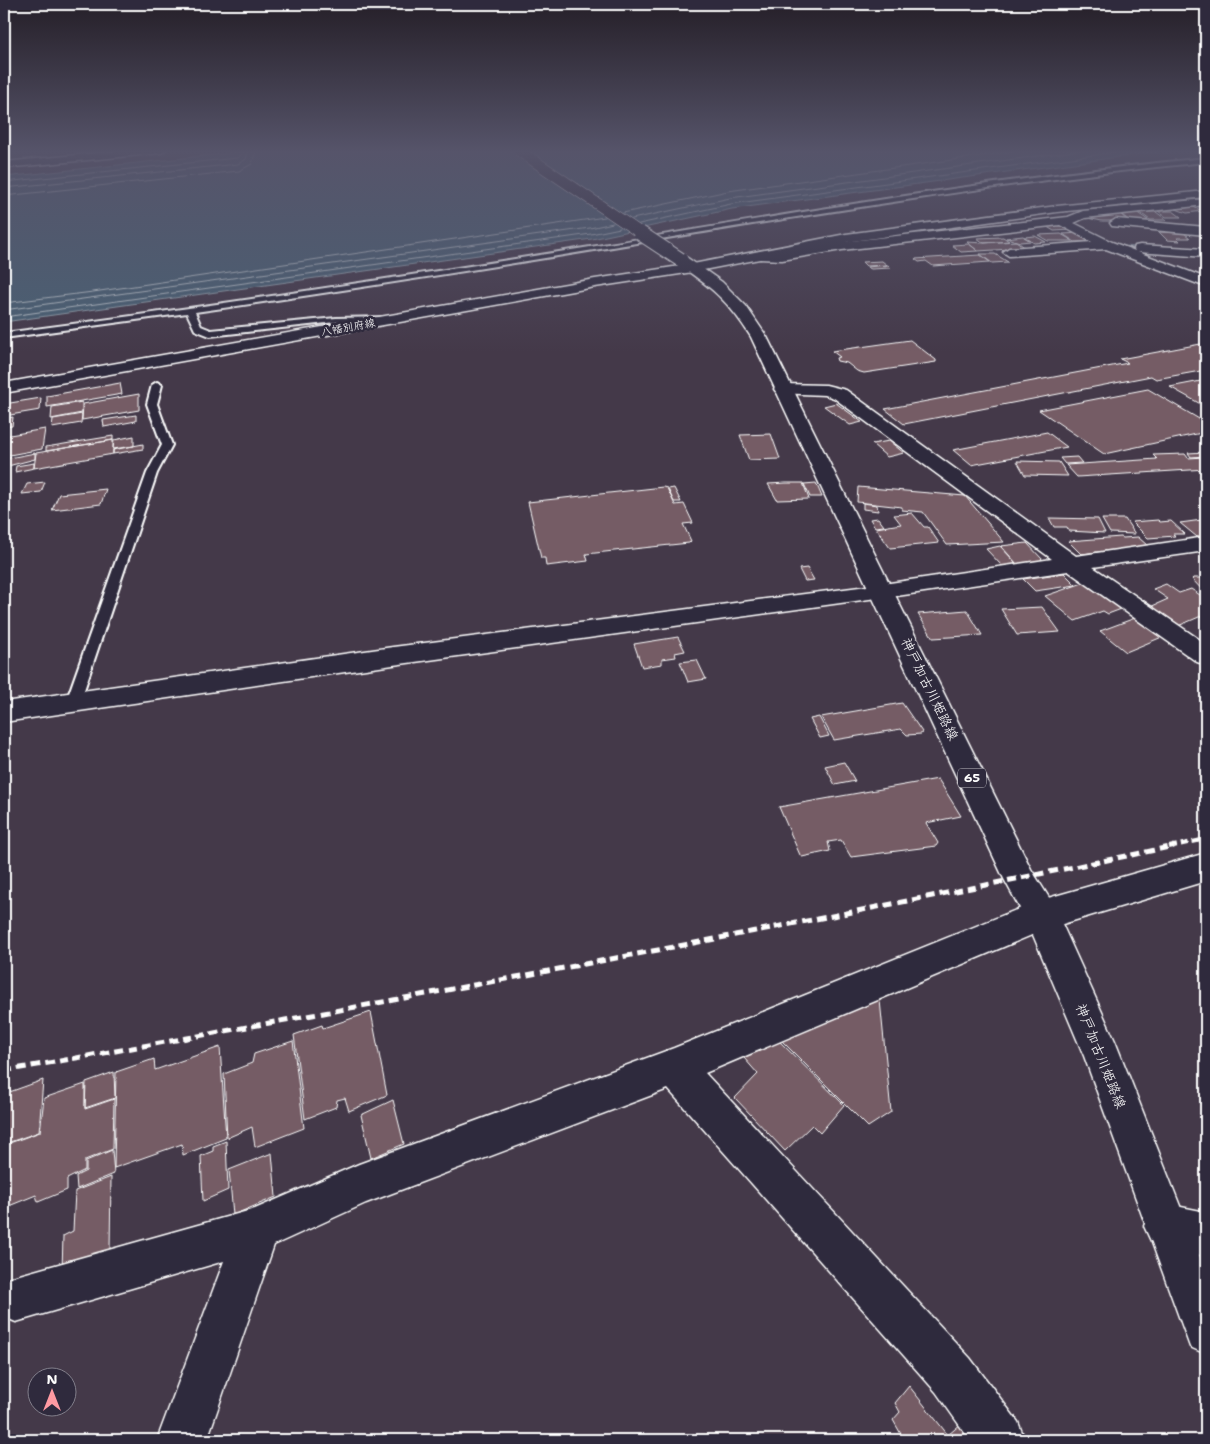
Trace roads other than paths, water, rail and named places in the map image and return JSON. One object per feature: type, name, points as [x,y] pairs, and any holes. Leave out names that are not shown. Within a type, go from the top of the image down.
[{"type":"street","name":"神戸加古川姫路線","points":[[618,217],[717,285],[741,309],[759,337],[883,591],[1020,879],[1041,916],[1102,1054],[1186,1230],[1206,1331]]},
{"type":"street","points":[[760,254],[846,238],[996,217]]},
{"type":"street","points":[[760,254],[782,256],[842,246],[1074,217]]},
{"type":"street","points":[[1144,226],[1192,220],[1187,217]]},
{"type":"street","points":[[1065,220],[1206,231]]},
{"type":"street","points":[[1065,220],[1110,246],[1206,283]]},
{"type":"street","points":[[1009,252],[1110,246],[1206,253]]},
{"type":"street","name":"八幡別府線","points":[[4,388],[596,283],[687,264],[760,254]]},
{"type":"street","points":[[783,389],[826,390],[840,394],[1074,564],[1206,656]]},
{"type":"street","points":[[4,712],[402,655],[883,591],[1206,544]]},
{"type":"street","points":[[16,1299],[257,1230],[359,1185],[674,1067],[1041,916],[1206,867]]},
{"type":"street","points":[[674,1067],[953,1375],[1000,1440]]},
{"type":"street","points":[[182,1440],[257,1230]]},
{"type":"lane","points":[[4,336],[190,311],[787,217]]},
{"type":"lane","points":[[190,311],[198,328],[210,333],[336,320],[393,319]]},
{"type":"lane","points":[[73,702],[152,473],[167,445],[152,404],[156,385]]},
{"type":"water","points":[[4,217],[693,217],[592,239],[4,322]]},
{"type":"waterway","points":[[1118,246],[1146,248]]},
{"type":"railway","points":[[1169,847],[1206,839]]},
{"type":"railway","points":[[4,1071],[590,963],[1174,846]]}]
